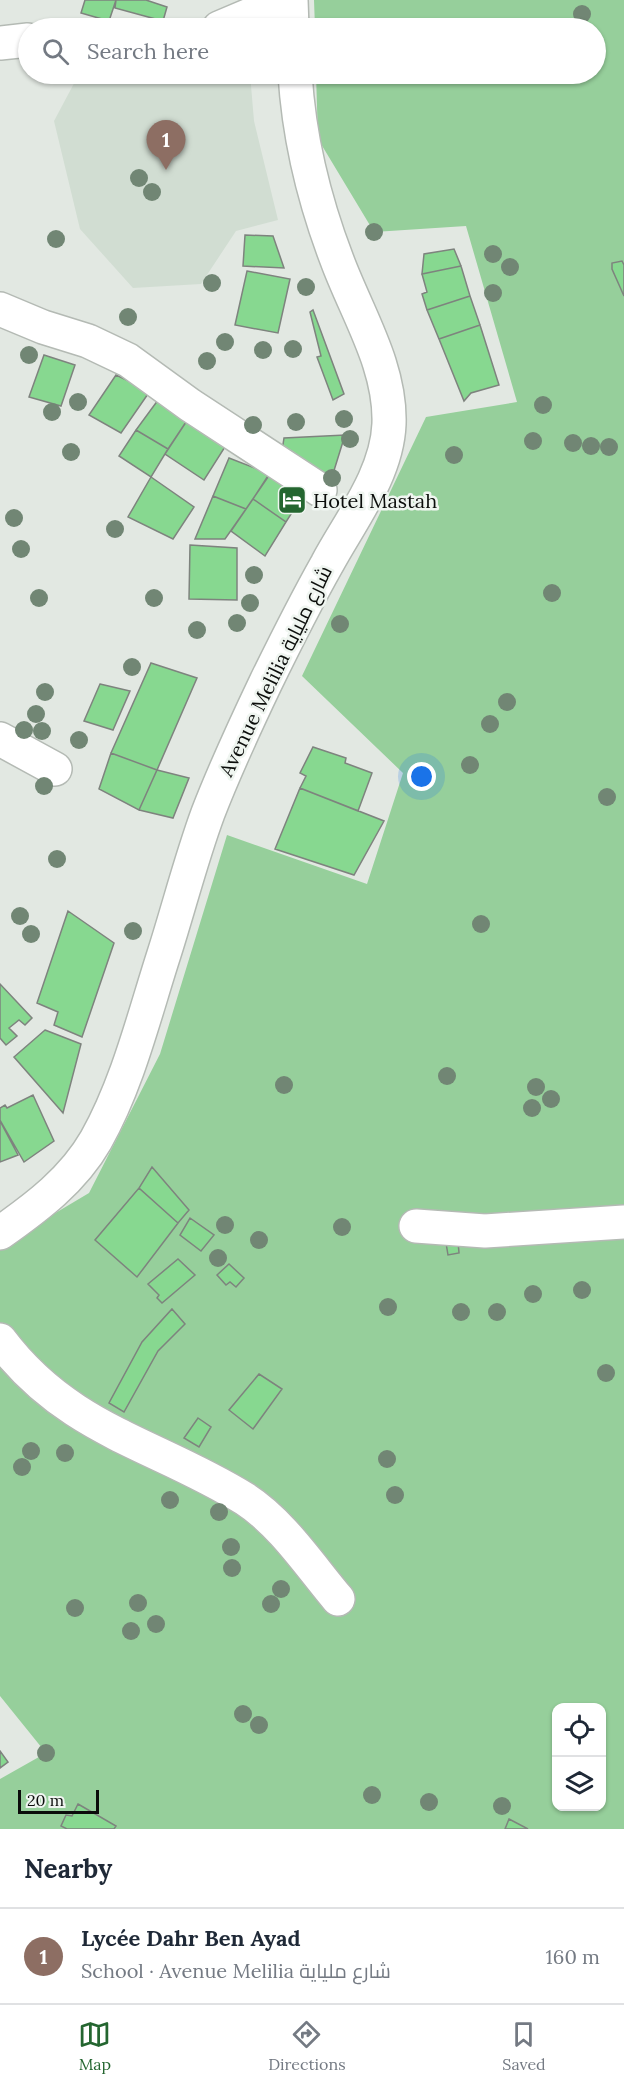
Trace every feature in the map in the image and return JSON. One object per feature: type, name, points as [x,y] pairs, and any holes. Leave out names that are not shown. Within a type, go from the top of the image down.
[{"type":"street","points":[[243,18],[285,0]]},
{"type":"street","points":[[291,0],[292,18]]},
{"type":"street","points":[[0,43],[18,41]]},
{"type":"street","name":"Avenue Melilia شارع ملياية","points":[[0,1233],[33,1210],[66,1181],[95,1142],[134,1048],[208,814],[228,766],[312,591],[362,503],[382,461],[389,425],[384,382],[370,337],[337,261],[315,196],[302,135],[296,84]]},
{"type":"street","points":[[0,309],[44,327],[88,341],[128,360],[200,412],[320,490]]},
{"type":"street","points":[[0,739],[55,770]]},
{"type":"street","points":[[416,1226],[485,1231],[624,1222]]},
{"type":"street","points":[[0,1340],[19,1365],[57,1399],[95,1424],[247,1500],[278,1529],[338,1599]]},
{"type":"shaded area","points":[[74,84],[251,84],[254,121],[278,220],[236,231],[201,284],[133,288],[80,229],[54,121]]},
{"type":"green space","points":[[314,0],[624,0],[624,1829],[0,1829],[0,1779],[46,1753],[0,1696],[0,1246],[89,1193],[160,1054],[227,835],[367,884],[403,773],[302,676],[426,417],[517,402],[466,226],[374,232],[318,139],[316,84],[606,84],[606,18],[315,18]]},
{"type":"building","points":[[85,0],[116,0],[110,18],[98,18],[81,13]]},
{"type":"building","points":[[116,0],[146,0],[167,7],[164,18],[152,18],[115,8]]},
{"type":"building","points":[[245,235],[273,236],[284,268],[243,266]]},
{"type":"building","points":[[454,249],[461,266],[422,274],[424,254]]},
{"type":"building","points":[[622,261],[624,296],[612,269],[612,263]]},
{"type":"building","points":[[461,266],[470,296],[427,310],[422,294],[427,292],[422,274]]},
{"type":"building","points":[[247,271],[290,279],[278,333],[235,325]]},
{"type":"building","points":[[470,296],[480,325],[439,339],[427,310]]},
{"type":"building","points":[[313,310],[344,394],[333,400],[317,357],[321,356],[310,312]]},
{"type":"building","points":[[480,325],[499,385],[471,393],[464,401],[439,339]]},
{"type":"building","points":[[44,355],[75,365],[61,406],[29,397]]},
{"type":"building","points":[[116,375],[150,391],[121,433],[89,415]]},
{"type":"building","points":[[161,396],[192,413],[168,449],[136,430]]},
{"type":"building","points":[[192,413],[230,439],[204,480],[165,454]]},
{"type":"building","points":[[136,430],[168,449],[151,477],[119,456]]},
{"type":"building","points":[[345,435],[332,477],[281,458],[284,438]]},
{"type":"building","points":[[229,458],[270,474],[246,509],[213,496]]},
{"type":"building","points":[[273,468],[307,489],[286,522],[253,499]]},
{"type":"building","points":[[151,477],[194,507],[173,539],[128,517]]},
{"type":"building","points":[[213,496],[246,509],[225,539],[195,539]]},
{"type":"building","points":[[253,499],[286,522],[265,556],[231,531]]},
{"type":"building","points":[[190,545],[237,548],[237,600],[189,599]]},
{"type":"building","points":[[151,663],[197,678],[157,770],[111,753]]},
{"type":"building","points":[[100,684],[130,691],[113,730],[84,721]]},
{"type":"building","points":[[313,747],[346,758],[345,763],[372,773],[358,811],[300,788],[306,776],[300,773]]},
{"type":"building","points":[[111,753],[157,770],[139,810],[99,789]]},
{"type":"building","points":[[157,770],[189,778],[173,818],[139,810]]},
{"type":"building","points":[[300,788],[384,821],[354,875],[275,849]]},
{"type":"building","points":[[68,911],[114,943],[82,1037],[54,1025],[58,1012],[37,1003]]},
{"type":"building","points":[[0,984],[32,1018],[25,1025],[19,1020],[9,1028],[17,1036],[6,1045],[0,1038]]},
{"type":"building","points":[[45,1030],[81,1044],[63,1113],[14,1057]]},
{"type":"building","points":[[33,1095],[54,1141],[24,1162],[0,1120],[0,1108],[5,1105],[7,1108]]},
{"type":"building","points":[[0,1121],[18,1155],[0,1162]]},
{"type":"building","points":[[152,1167],[189,1210],[178,1223],[139,1188]]},
{"type":"building","points":[[139,1188],[178,1223],[137,1277],[95,1240]]},
{"type":"building","points":[[190,1218],[214,1235],[201,1251],[180,1235]]},
{"type":"building","points":[[458,1242],[459,1253],[448,1255],[446,1243]]},
{"type":"building","points":[[178,1259],[195,1275],[162,1303],[157,1298],[159,1295],[148,1284]]},
{"type":"building","points":[[229,1264],[244,1278],[236,1287],[230,1282],[226,1285],[217,1275]]},
{"type":"building","points":[[172,1309],[185,1324],[158,1351],[124,1412],[109,1403],[142,1342]]},
{"type":"building","points":[[259,1374],[282,1389],[253,1429],[229,1410]]},
{"type":"building","points":[[198,1418],[211,1427],[199,1447],[184,1438]]},
{"type":"building","points":[[0,1751],[8,1762],[0,1768]]},
{"type":"building","points":[[78,1804],[116,1826],[114,1829],[67,1829],[61,1826],[66,1815],[72,1816]]},
{"type":"building","points":[[509,1819],[528,1829],[505,1829]]},
{"type":"place","name":"Lycée Dahr Ben Ayad","points":[[166,170]]},
{"type":"place","name":"Hotel Mastah","points":[[292,500]]}]
